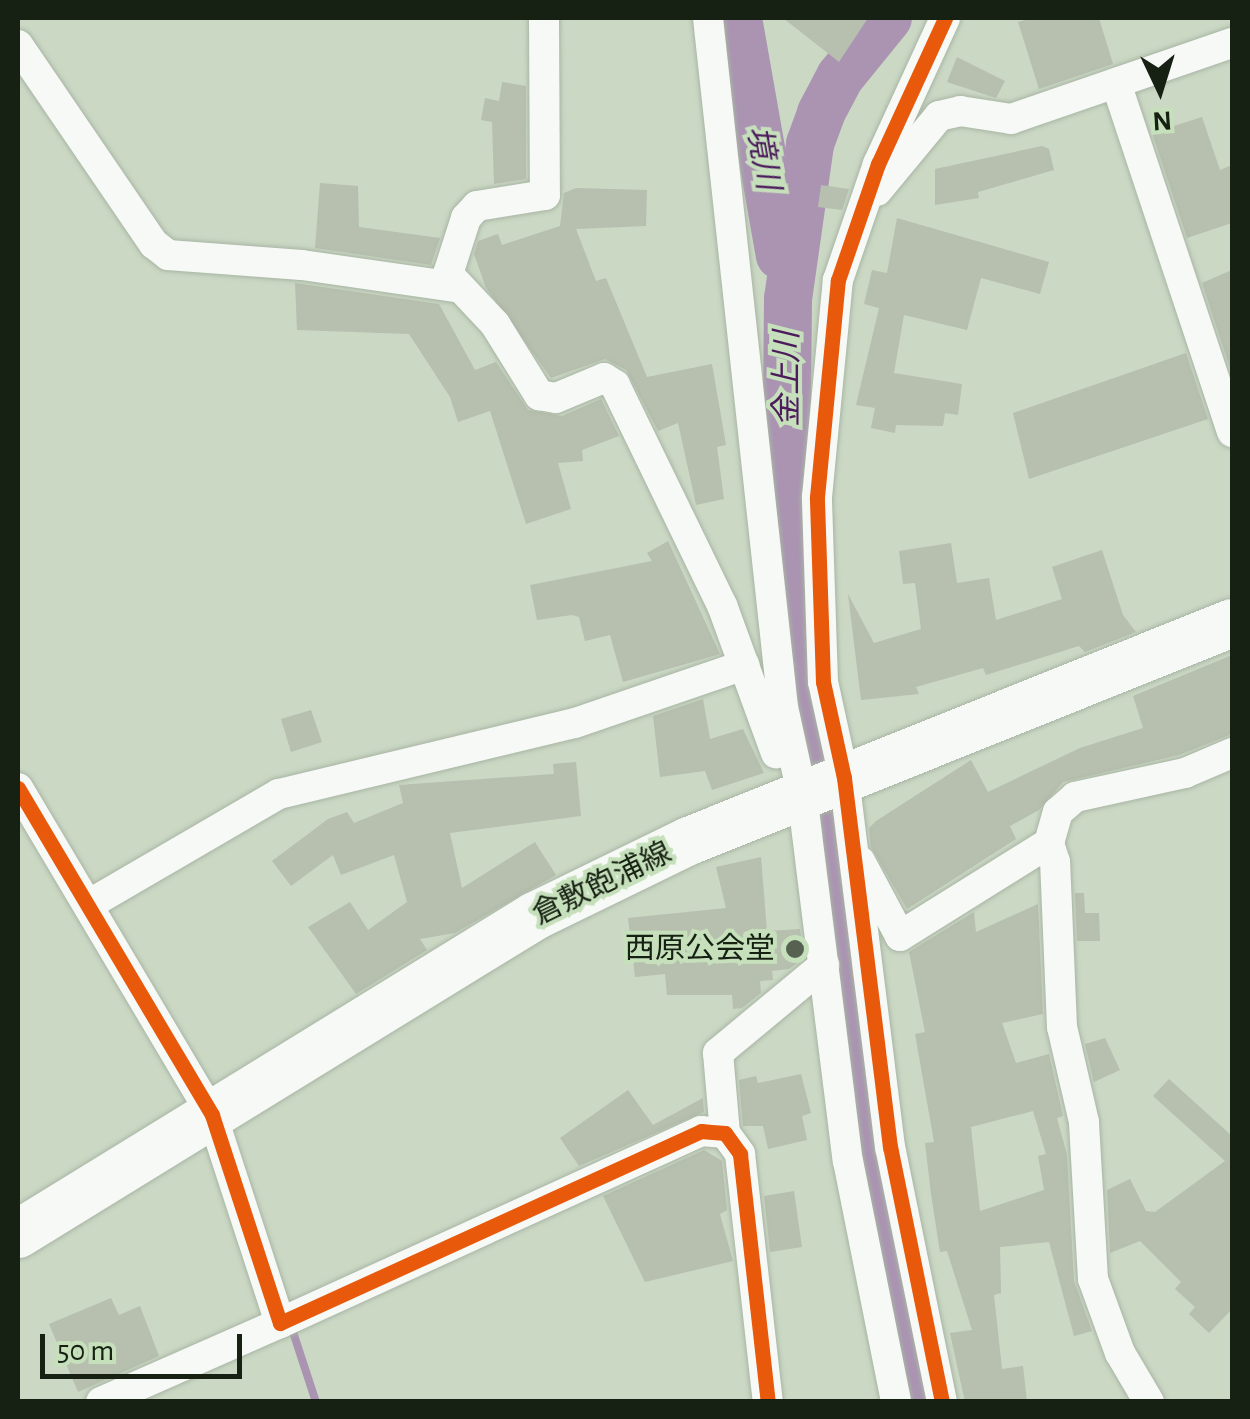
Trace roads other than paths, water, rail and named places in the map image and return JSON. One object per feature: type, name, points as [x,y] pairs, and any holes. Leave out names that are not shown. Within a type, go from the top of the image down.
[{"type":"main road","name":"倉敷飽浦線","points":[[18,1234],[535,916],[813,784],[1232,623]]},
{"type":"street","points":[[454,287],[452,256],[477,206],[545,194],[544,18]]},
{"type":"street","points":[[708,18],[813,784],[824,965],[848,1161],[896,1402]]},
{"type":"street","points":[[813,784],[823,682],[817,497],[838,280],[878,164],[945,18]]},
{"type":"street","points":[[868,200],[939,116],[960,111],[1011,119],[1232,43]]},
{"type":"street","points":[[18,45],[154,244],[168,255],[302,265],[454,287],[494,324],[540,395],[556,398],[604,378],[615,385],[722,605],[782,768],[813,784],[900,936],[1049,842]]},
{"type":"street","points":[[1116,83],[1232,432]]},
{"type":"street","points":[[88,905],[279,794],[576,723],[744,665]]},
{"type":"street","points":[[1150,1402],[1120,1352],[1093,1279],[1084,1122],[1062,1027],[1056,862],[1049,842],[1058,812],[1076,796],[1186,773],[1232,753]]},
{"type":"street","points":[[18,788],[212,1114],[280,1323]]},
{"type":"street","points":[[854,850],[890,1147],[942,1402]]},
{"type":"street","points":[[768,1402],[740,1154],[725,1133],[718,1054],[824,965]]},
{"type":"street","points":[[100,1402],[700,1130],[725,1133]]},
{"type":"waterway","name":"境川","points":[[738,18],[780,255]]},
{"type":"waterway","name":"金上川","points":[[819,763],[806,697],[786,492],[788,299],[810,144],[821,113],[840,77],[888,18]]},
{"type":"waterway","name":"金上川","points":[[830,815],[869,1148],[918,1402]]},
{"type":"waterway","points":[[291,1326],[316,1402]]},
{"type":"place","name":"西原公会堂","points":[[795,949]]}]
